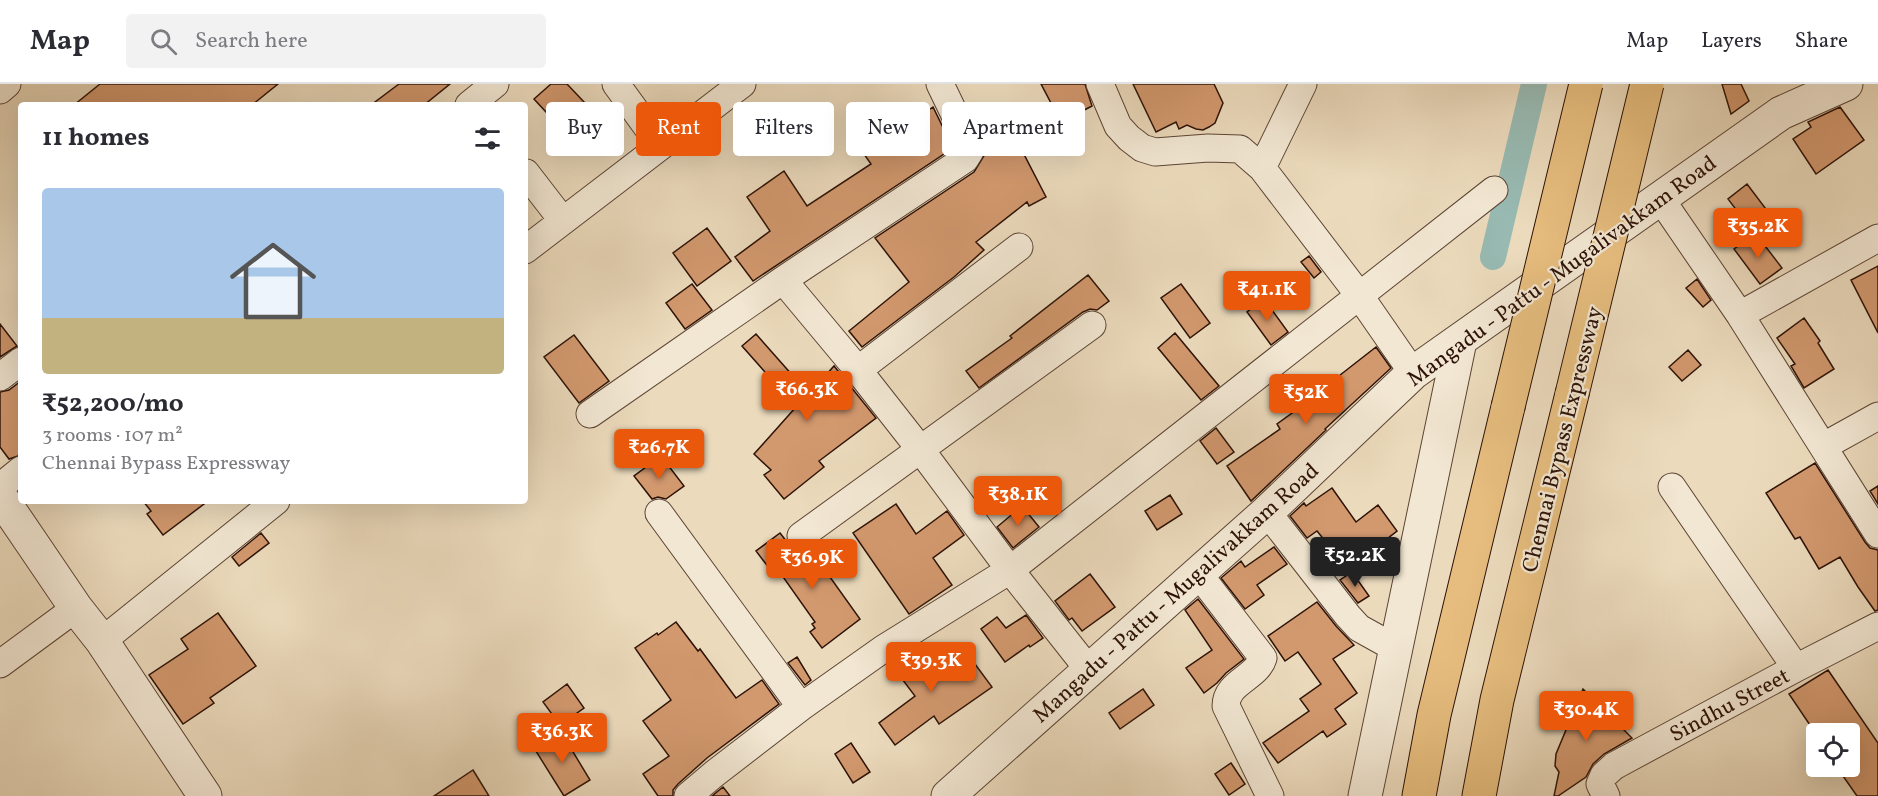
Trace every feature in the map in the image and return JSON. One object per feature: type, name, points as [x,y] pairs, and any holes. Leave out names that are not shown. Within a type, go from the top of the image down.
[{"type":"highway","points":[[1419,796],[1434,715],[1586,84]]},
{"type":"highway","name":"Chennai Bypass Expressway","points":[[1479,796],[1497,700],[1647,84]]},
{"type":"street","points":[[0,90],[7,84]]},
{"type":"street","points":[[472,102],[495,84]]},
{"type":"street","points":[[616,84],[636,112]]},
{"type":"street","points":[[718,102],[742,84]]},
{"type":"street","points":[[590,414],[783,280],[965,159],[970,151],[967,140],[940,84]]},
{"type":"street","points":[[1100,84],[1118,126],[1142,148],[1155,152],[1208,148],[1240,149],[1262,168],[1359,295],[1413,373]]},
{"type":"street","points":[[1262,168],[1303,84]]},
{"type":"street","name":"Mangadu - Pattu - Mugalivakkam Road","points":[[948,796],[1267,512],[1413,373],[1781,113],[1846,84]]},
{"type":"street","points":[[528,248],[648,156]]},
{"type":"street","points":[[528,176],[563,221]]},
{"type":"street","points":[[688,796],[801,706],[883,649],[1010,570],[1494,190]]},
{"type":"street","points":[[1660,198],[1740,315],[1878,534]]},
{"type":"street","points":[[1740,315],[1878,238]]},
{"type":"street","points":[[858,370],[1020,247]]},
{"type":"street","points":[[783,280],[920,449],[1010,570],[1089,670]]},
{"type":"street","points":[[801,536],[1092,325]]},
{"type":"street","points":[[1365,796],[1460,341]]},
{"type":"street","points":[[0,377],[18,363]]},
{"type":"street","points":[[1824,446],[1878,416]]},
{"type":"street","points":[[0,487],[18,472]]},
{"type":"street","points":[[1672,487],[1796,668]]},
{"type":"street","points":[[0,496],[76,608],[102,641],[205,796]]},
{"type":"street","points":[[102,641],[272,504]]},
{"type":"street","points":[[1267,512],[1359,628],[1395,648]]},
{"type":"street","points":[[659,513],[801,706]]},
{"type":"street","points":[[1198,573],[1263,658],[1260,665],[1228,694],[1226,706],[1270,796]]},
{"type":"street","points":[[0,664],[76,608]]},
{"type":"street","name":"Sindhu Street","points":[[1606,796],[1600,784],[1604,775],[1614,766],[1878,626]]},
{"type":"building","points":[[100,84],[278,84],[256,102],[78,102]]},
{"type":"building","points":[[399,84],[450,84],[428,102],[375,102]]},
{"type":"building","points":[[551,84],[567,84],[584,102],[546,102],[546,112],[534,99]]},
{"type":"building","points":[[1041,84],[1085,84],[1092,106],[1085,110],[1085,102],[1050,102]]},
{"type":"building","points":[[1133,84],[1214,84],[1223,103],[1215,123],[1203,130],[1187,125],[1179,129],[1176,122],[1156,132]]},
{"type":"building","points":[[1722,84],[1741,84],[1749,101],[1731,114]]},
{"type":"building","points":[[933,107],[942,125],[942,155],[753,281],[735,257],[770,231],[747,197],[784,171],[807,206],[871,164],[865,156],[930,156],[930,109]]},
{"type":"building","points":[[1840,107],[1864,140],[1816,174],[1793,139],[1811,127],[1808,122]]},
{"type":"building","points":[[984,156],[1025,156],[1046,197],[1029,206],[1027,202],[976,242],[984,250],[954,277],[862,347],[849,331],[909,282],[875,238],[974,172]]},
{"type":"building","points":[[1747,184],[1772,217],[1753,232],[1728,199]]},
{"type":"building","points":[[707,228],[731,261],[697,286],[673,253]]},
{"type":"building","points":[[1756,234],[1782,268],[1760,284],[1734,249]]},
{"type":"building","points":[[1309,256],[1321,272],[1314,278],[1301,262]]},
{"type":"building","points":[[1878,266],[1878,333],[1851,280]]},
{"type":"building","points":[[1088,275],[1109,301],[1097,310],[1090,309],[1083,312],[979,388],[966,371],[1012,338],[1010,336]]},
{"type":"building","points":[[1697,279],[1711,300],[1703,307],[1686,288]]},
{"type":"building","points":[[692,284],[712,310],[685,329],[666,303]]},
{"type":"building","points":[[1181,284],[1210,323],[1190,338],[1161,298]]},
{"type":"building","points":[[1264,299],[1288,332],[1271,345],[1247,312]]},
{"type":"building","points":[[1804,318],[1820,341],[1818,343],[1834,369],[1804,388],[1791,366],[1795,364],[1777,338]]},
{"type":"building","points":[[0,324],[17,346],[0,357]]},
{"type":"building","points":[[1175,333],[1219,386],[1201,400],[1158,348]]},
{"type":"building","points":[[756,334],[809,394],[834,366],[876,418],[819,461],[824,467],[784,499],[764,475],[771,470],[754,454],[796,407],[742,346]]},
{"type":"building","points":[[574,335],[609,381],[579,403],[544,357]]},
{"type":"building","points":[[1376,347],[1391,368],[1251,501],[1227,466],[1280,429],[1277,424],[1328,387],[1326,386]]},
{"type":"building","points":[[1688,350],[1701,365],[1682,381],[1669,367]]},
{"type":"building","points":[[18,383],[18,456],[9,459],[0,447],[0,392],[9,390]]},
{"type":"building","points":[[1216,428],[1234,452],[1217,464],[1200,441]]},
{"type":"building","points":[[661,456],[684,486],[666,499],[658,497],[652,499],[634,476]]},
{"type":"building","points":[[1815,463],[1865,542],[1870,548],[1878,550],[1878,610],[1875,611],[1840,557],[1819,569],[1800,537],[1795,539],[1766,493]]},
{"type":"building","points":[[1878,486],[1878,504],[1870,491]]},
{"type":"building","points":[[1332,488],[1356,522],[1378,505],[1397,531],[1348,569],[1317,531],[1307,538],[1290,516],[1304,503],[1306,506]]},
{"type":"building","points":[[1170,495],[1182,514],[1157,530],[1145,511]]},
{"type":"building","points":[[145,504],[204,504],[163,535],[147,514],[151,511]]},
{"type":"building","points":[[896,504],[916,534],[947,511],[964,535],[933,558],[952,585],[909,614],[853,533]]},
{"type":"building","points":[[1022,506],[1039,527],[1013,548],[997,527]]},
{"type":"building","points":[[261,533],[269,543],[239,566],[232,557]]},
{"type":"building","points":[[780,533],[804,564],[815,556],[860,619],[822,648],[810,632],[815,628],[812,624],[815,622],[774,564],[769,568],[756,551]]},
{"type":"building","points":[[1274,547],[1287,564],[1257,585],[1264,595],[1245,609],[1221,578],[1241,561],[1245,567]]},
{"type":"building","points":[[1352,572],[1369,596],[1358,603],[1340,580]]},
{"type":"building","points":[[1090,574],[1115,607],[1082,631],[1072,618],[1069,620],[1055,601]]},
{"type":"building","points":[[1198,599],[1244,659],[1204,693],[1186,668],[1212,650],[1185,610]]},
{"type":"building","points":[[1317,602],[1354,645],[1333,659],[1357,693],[1335,709],[1346,724],[1327,737],[1323,731],[1278,763],[1263,743],[1309,711],[1300,699],[1321,684],[1298,652],[1285,661],[1268,636]]},
{"type":"building","points":[[218,613],[256,666],[210,698],[214,703],[183,724],[149,675],[188,649],[181,639]]},
{"type":"building","points":[[1026,615],[1043,638],[1005,662],[981,629],[997,617],[1006,628]]},
{"type":"building","points":[[676,622],[698,651],[700,649],[736,698],[762,680],[779,704],[707,758],[678,784],[673,790],[673,796],[658,796],[643,774],[669,756],[643,721],[671,700],[635,648]]},
{"type":"building","points":[[923,643],[951,680],[975,664],[992,687],[939,724],[934,716],[895,745],[879,723],[915,696],[890,663]]},
{"type":"building","points":[[797,657],[811,680],[805,685],[788,663]]},
{"type":"building","points":[[1828,670],[1878,743],[1878,796],[1857,796],[1844,777],[1860,777],[1860,723],[1809,723],[1789,694]]},
{"type":"building","points":[[567,684],[584,708],[560,725],[543,702]]},
{"type":"building","points":[[1143,689],[1154,705],[1120,729],[1109,713]]},
{"type":"building","points":[[1583,689],[1632,738],[1604,754],[1593,764],[1586,777],[1558,796],[1554,796],[1559,772],[1555,766],[1556,754]]},
{"type":"building","points":[[561,732],[590,780],[564,796],[534,748]]},
{"type":"building","points":[[851,743],[870,772],[853,783],[835,754]]},
{"type":"building","points":[[1231,763],[1245,784],[1229,795],[1215,774]]},
{"type":"building","points":[[473,770],[489,796],[434,796]]},
{"type":"building","points":[[723,787],[730,796],[712,796]]},
{"type":"waterway","points":[[1493,257],[1534,84]]}]
